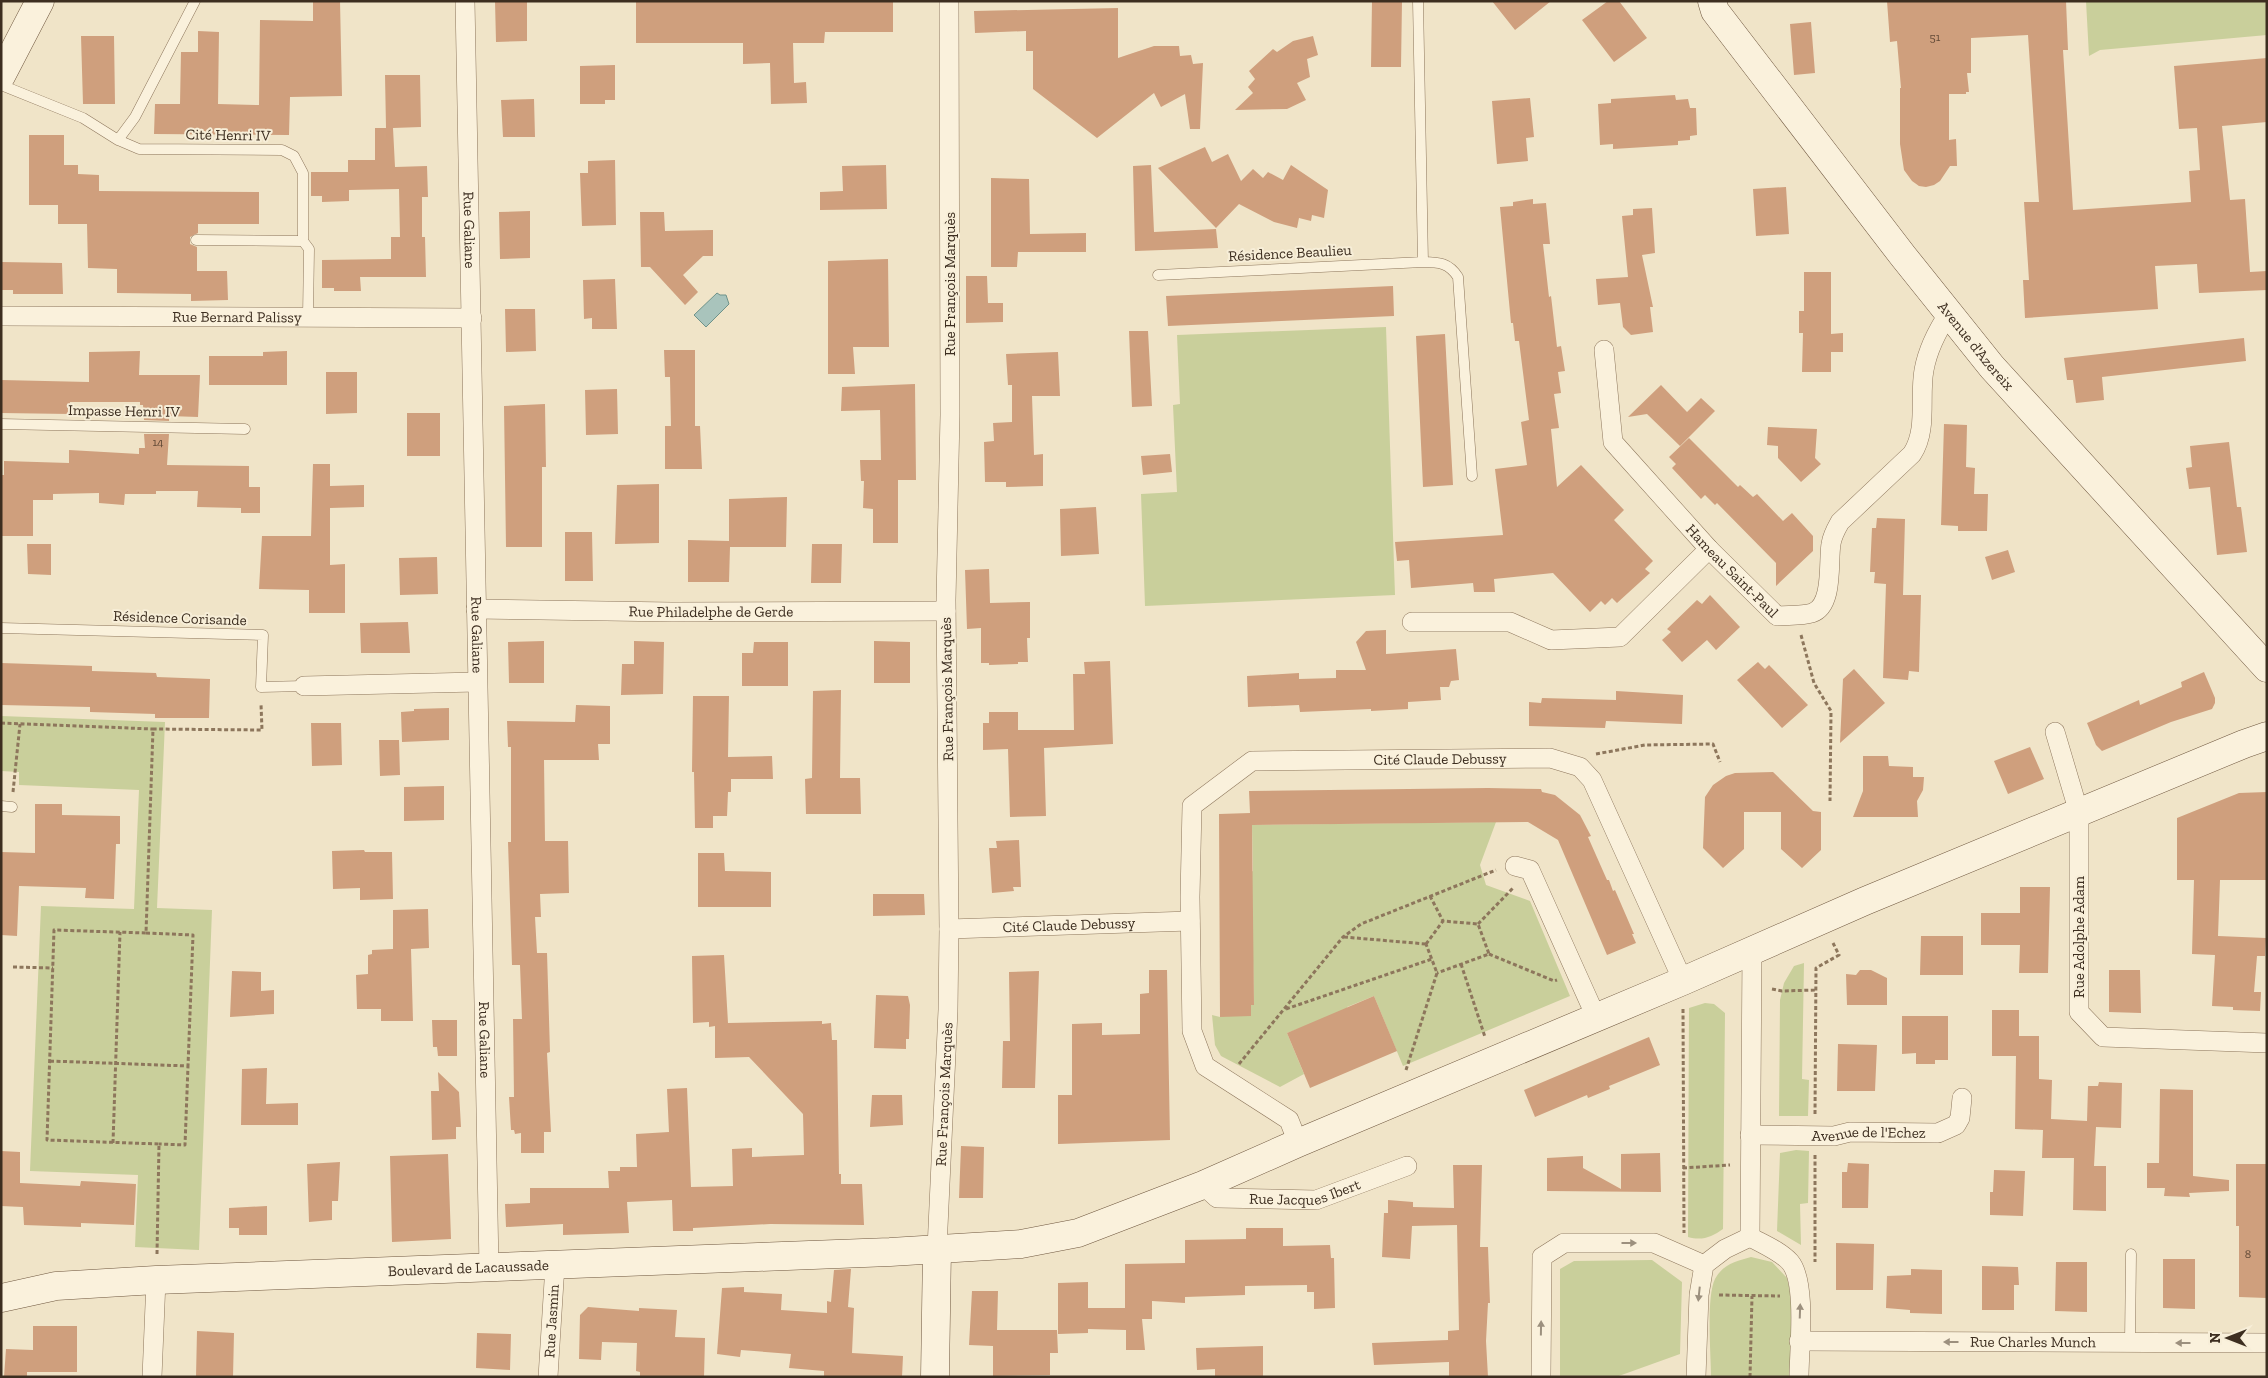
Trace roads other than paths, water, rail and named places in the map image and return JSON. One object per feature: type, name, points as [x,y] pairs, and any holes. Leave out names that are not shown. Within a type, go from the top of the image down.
[{"type":"main road","points":[[1,76],[40,1]]},
{"type":"main road","name":"Avenue d'Azereix","points":[[1712,1],[1715,11],[1949,313],[2023,403],[2267,668]]},
{"type":"main road","name":"Boulevard de Lacaussade","points":[[1,1298],[56,1286],[156,1280],[937,1249],[1021,1244],[1060,1238],[1106,1224],[1203,1185],[1298,1142],[1494,1061],[2079,812],[2267,736]]},
{"type":"main road","name":"Rue François Marquès","points":[[935,1377],[937,1249]]},
{"type":"street","name":"Rue Galiane","points":[[465,1],[489,1267]]},
{"type":"street","name":"Rue François Marquès","points":[[937,1249],[948,1010],[949,930],[946,611],[950,415],[949,1]]},
{"type":"street","name":"Hameau Saint-Paul","points":[[1604,350],[1613,442],[1709,549],[1777,616],[1796,615],[1814,612],[1824,602],[1828,584],[1831,543],[1834,532],[1840,522],[1912,454],[1918,445],[1921,434],[1924,370],[1933,338],[1949,313]]},
{"type":"street","name":"Rue Bernard Palissy","points":[[1,316],[472,318]]},
{"type":"street","points":[[1412,622],[1510,622],[1551,640],[1620,638],[1709,549]]},
{"type":"street","name":"Rue Philadelphe de Gerde","points":[[476,609],[672,612],[946,611]]},
{"type":"street","points":[[304,686],[477,682]]},
{"type":"street","name":"Rue Adolphe Adam","points":[[2055,732],[2079,812],[2079,1012],[2103,1037],[2267,1043]]},
{"type":"street","name":"Cité Claude Debussy","points":[[1298,1142],[1289,1120],[1204,1066],[1192,1030],[1190,921],[1192,806],[1252,761],[1550,758],[1580,767],[1592,780],[1683,981]]},
{"type":"street","points":[[1522,868],[1578,977],[1596,1017]]},
{"type":"street","name":"Cité Claude Debussy","points":[[949,930],[1190,921]]},
{"type":"street","points":[[1750,1238],[1752,950]]},
{"type":"street","name":"Avenue de l'Echez","points":[[1750,1135],[1834,1136],[1850,1132],[1938,1133],[1956,1125],[1960,1118],[1962,1098]]},
{"type":"street","name":"Rue Jacques Ibert","points":[[1203,1185],[1217,1198],[1316,1200],[1407,1166]]},
{"type":"street","points":[[1696,1377],[1699,1295],[1704,1265],[1724,1249],[1750,1238],[1773,1249],[1790,1262],[1798,1278],[1801,1296],[1798,1377]]},
{"type":"street","points":[[1541,1377],[1542,1257],[1564,1243],[1654,1243],[1704,1265]]},
{"type":"street","name":"Rue Jasmin","points":[[548,1377],[555,1265]]},
{"type":"street","points":[[152,1377],[156,1280]]},
{"type":"street","name":"Rue Charles Munch","points":[[1799,1341],[2267,1343]]},
{"type":"lane","points":[[118,140],[136,117],[195,1]]},
{"type":"lane","points":[[1418,1],[1423,262]]},
{"type":"lane","name":"Cité Henri IV","points":[[1,85],[83,118],[118,140],[139,149],[282,150],[294,156],[303,173],[303,241],[308,248],[308,317]]},
{"type":"lane","points":[[196,240],[303,241]]},
{"type":"lane","name":"Résidence Beaulieu","points":[[1158,275],[1423,262],[1439,262],[1451,267],[1458,277],[1472,476]]},
{"type":"lane","name":"Impasse Henri IV","points":[[1,424],[245,429]]},
{"type":"lane","name":"Résidence Corisande","points":[[1,628],[263,635],[260,686],[304,686]]},
{"type":"lane","points":[[2130,1343],[2131,1254]]},
{"type":"water","points":[[717,293],[726,295],[729,304],[706,327],[694,315]]}]
